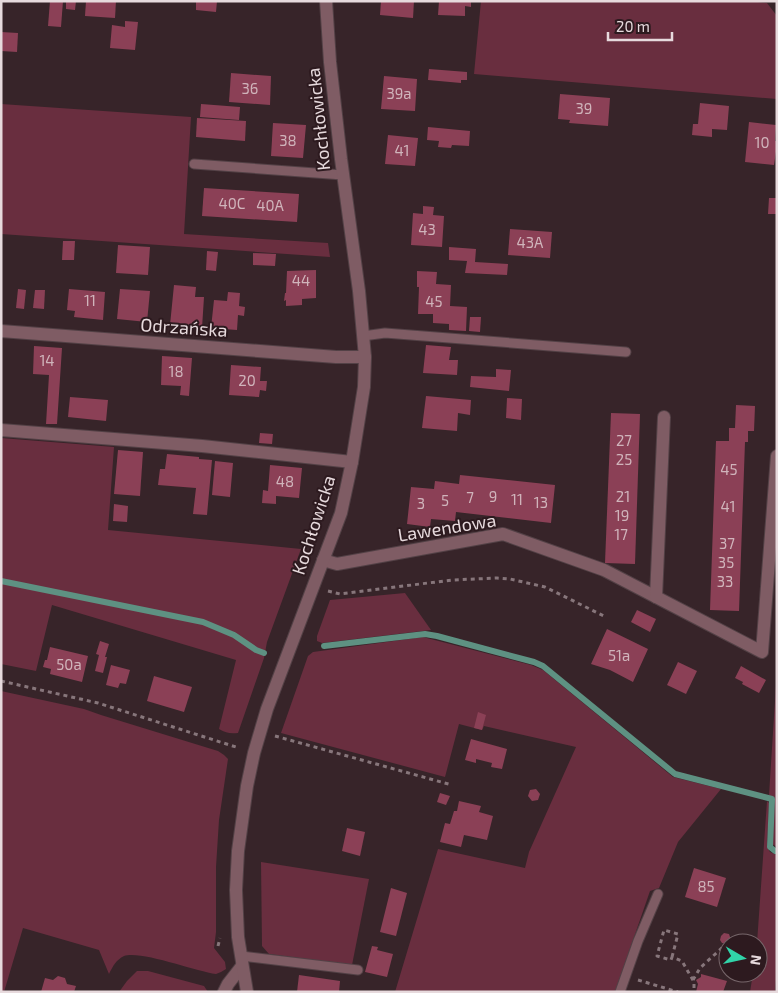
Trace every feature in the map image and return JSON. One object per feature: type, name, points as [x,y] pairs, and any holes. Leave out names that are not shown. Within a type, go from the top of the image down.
[{"type":"street","name":"Kochłowicka","points":[[247,992],[238,937],[236,910],[243,809],[259,732],[341,513],[362,405],[365,357],[359,290],[330,62],[326,1]]},
{"type":"street","name":"Odrzańska","points":[[1,331],[336,357],[365,357]]},
{"type":"street","points":[[656,597],[664,417]]},
{"type":"street","points":[[1,430],[202,446],[352,462]]},
{"type":"street","name":"Lawendowa","points":[[323,560],[337,564],[503,534],[604,570],[762,652],[777,456]]},
{"type":"street","points":[[224,992],[242,961]]},
{"type":"lane","points":[[194,164],[343,175]]},
{"type":"lane","points":[[363,336],[385,333],[626,352]]},
{"type":"lane","points":[[620,992],[638,940],[658,894]]},
{"type":"lane","points":[[242,961],[358,970]]},
{"type":"path","points":[[312,587],[340,594],[452,580],[510,579],[545,587],[604,616]]},
{"type":"path","points":[[1,681],[98,703],[254,753]]},
{"type":"path","points":[[259,732],[452,785]]},
{"type":"path","points":[[237,753],[240,742]]},
{"type":"path","points":[[664,930],[678,934],[672,957],[671,960],[658,956],[664,930]]},
{"type":"path","points":[[218,946],[221,934]]},
{"type":"path","points":[[693,980],[702,966],[718,951]]},
{"type":"path","points":[[672,957],[682,961],[694,982],[694,992]]},
{"type":"path","points":[[625,977],[678,992]]},
{"type":"shaded area","points":[[481,1],[749,1],[767,3],[777,16],[777,99],[474,74]]},
{"type":"shaded area","points":[[1,104],[191,117],[184,234],[328,243],[330,257],[1,234]]},
{"type":"shaded area","points":[[1,438],[114,447],[108,530],[301,549],[267,642],[264,658],[238,733],[228,733],[219,729],[236,660],[52,605],[36,671],[1,664]]},
{"type":"shaded area","points":[[405,593],[431,630],[322,643],[317,641],[317,636],[330,600]]},
{"type":"shaded area","points":[[423,637],[531,665],[543,670],[673,777],[721,789],[678,842],[659,888],[650,891],[615,992],[395,992],[438,849],[525,868],[529,852],[576,747],[484,726],[482,730],[459,724],[445,777],[281,733],[308,656],[313,652]]},
{"type":"shaded area","points":[[777,670],[777,847],[772,844],[774,799],[769,795]]},
{"type":"shaded area","points":[[1,691],[84,709],[218,751],[228,759],[219,820],[214,948],[225,962],[226,969],[216,974],[155,958],[132,955],[119,959],[109,974],[99,950],[23,928],[4,992],[1,992]]},
{"type":"shaded area","points":[[767,801],[769,803],[767,847],[770,852],[777,855],[777,969],[775,992],[750,992],[751,983],[768,983],[768,933],[758,933]]},
{"type":"shaded area","points":[[261,862],[369,879],[352,965],[269,954],[262,946]]},
{"type":"shaded area","points":[[137,971],[148,971],[204,986],[208,992],[119,992]]},
{"type":"building","points":[[50,1],[63,1],[61,27],[48,26]]},
{"type":"building","points":[[66,1],[76,1],[75,10],[66,9]]},
{"type":"building","points":[[86,1],[116,1],[115,18],[85,16]]},
{"type":"building","points":[[196,1],[217,1],[216,12],[196,10]]},
{"type":"building","points":[[381,1],[414,1],[413,18],[380,15]]},
{"type":"building","points":[[439,1],[471,1],[471,7],[465,6],[465,16],[438,15]]},
{"type":"building","points":[[125,21],[138,22],[135,50],[110,48],[112,25],[125,27]]},
{"type":"building","points":[[1,32],[18,33],[17,52],[1,51]]},
{"type":"building","points":[[429,69],[467,72],[467,80],[461,80],[461,83],[428,80]]},
{"type":"building","points":[[231,73],[271,76],[270,105],[229,102]]},
{"type":"building","points":[[384,76],[417,79],[415,111],[381,109]]},
{"type":"building","points":[[560,94],[610,98],[608,126],[569,123],[570,120],[558,119]]},
{"type":"building","points":[[700,103],[729,106],[727,130],[712,129],[712,137],[692,135],[693,124],[698,124]]},
{"type":"building","points":[[201,104],[240,107],[239,120],[200,117]]},
{"type":"building","points":[[197,118],[246,121],[245,141],[196,137]]},
{"type":"building","points":[[749,122],[776,125],[775,141],[777,141],[777,145],[774,165],[745,162]]},
{"type":"building","points":[[273,123],[306,125],[303,158],[271,156]]},
{"type":"building","points":[[428,127],[470,131],[469,146],[452,145],[451,148],[438,147],[439,141],[427,140]]},
{"type":"building","points":[[388,135],[418,138],[415,166],[385,164]]},
{"type":"building","points":[[204,188],[299,194],[297,222],[202,216]]},
{"type":"building","points":[[769,198],[777,198],[777,214],[768,214]]},
{"type":"building","points":[[423,206],[434,207],[433,215],[444,216],[442,247],[411,245],[413,213],[423,214]]},
{"type":"building","points":[[510,229],[552,232],[550,258],[508,255]]},
{"type":"building","points":[[63,241],[75,241],[74,260],[62,260]]},
{"type":"building","points":[[118,245],[150,247],[148,275],[116,273]]},
{"type":"building","points":[[449,247],[476,249],[475,262],[508,264],[507,275],[465,273],[467,261],[449,260]]},
{"type":"building","points":[[207,251],[218,252],[216,271],[206,270]]},
{"type":"building","points":[[253,253],[276,254],[275,266],[253,265]]},
{"type":"building","points":[[316,270],[316,298],[302,299],[302,305],[286,306],[286,300],[284,301],[287,271]]},
{"type":"building","points":[[417,271],[437,272],[436,284],[451,285],[450,306],[467,307],[466,331],[449,330],[449,324],[433,323],[433,314],[418,314],[419,287],[417,287]]},
{"type":"building","points":[[174,285],[196,287],[195,297],[204,297],[202,328],[170,325]]},
{"type":"building","points":[[18,289],[26,290],[24,309],[16,308]]},
{"type":"building","points":[[69,289],[105,292],[103,320],[74,317],[75,311],[67,310]]},
{"type":"building","points":[[120,289],[150,291],[147,322],[117,319]]},
{"type":"building","points":[[35,290],[45,290],[44,309],[33,308]]},
{"type":"building","points":[[228,292],[240,293],[239,306],[245,307],[244,316],[238,315],[237,330],[211,328],[214,300],[227,301]]},
{"type":"building","points":[[470,317],[481,317],[480,332],[469,331]]},
{"type":"building","points":[[426,345],[451,347],[449,360],[458,360],[457,375],[423,373]]},
{"type":"building","points":[[34,346],[62,348],[57,424],[46,424],[49,375],[33,374]]},
{"type":"building","points":[[162,356],[192,358],[189,396],[180,395],[181,386],[161,385]]},
{"type":"building","points":[[231,365],[261,367],[260,381],[267,381],[266,391],[260,390],[259,397],[229,395]]},
{"type":"building","points":[[496,369],[511,370],[509,391],[470,387],[471,376],[496,377]]},
{"type":"building","points":[[426,396],[471,400],[470,415],[458,413],[457,431],[422,428]]},
{"type":"building","points":[[70,397],[108,400],[106,421],[68,417]]},
{"type":"building","points":[[507,398],[522,399],[521,420],[506,418]]},
{"type":"building","points":[[736,405],[755,406],[754,431],[748,431],[748,442],[745,442],[739,611],[710,610],[716,441],[729,441],[729,428],[735,428]]},
{"type":"building","points":[[611,413],[640,414],[635,564],[605,563]]},
{"type":"building","points":[[260,433],[273,434],[272,444],[259,443]]},
{"type":"building","points":[[118,450],[143,452],[140,496],[114,494]]},
{"type":"building","points":[[167,454],[212,460],[207,515],[193,514],[196,488],[158,485],[160,469],[165,469]]},
{"type":"building","points":[[215,461],[233,463],[230,497],[212,495]]},
{"type":"building","points":[[270,465],[302,468],[299,498],[276,496],[276,504],[262,503],[263,490],[268,491]]},
{"type":"building","points":[[460,475],[555,485],[551,523],[456,512],[455,521],[431,519],[430,527],[407,524],[411,487],[434,489],[435,481],[459,484]]},
{"type":"building","points":[[114,504],[128,506],[127,522],[113,521]]},
{"type":"building","points":[[637,610],[656,619],[650,632],[631,622]]},
{"type":"building","points":[[607,629],[648,649],[633,682],[610,670],[591,664]]},
{"type":"building","points":[[100,641],[109,644],[103,673],[95,671],[99,655],[96,654]]},
{"type":"building","points":[[50,647],[88,656],[82,682],[50,674],[51,669],[43,667]]},
{"type":"building","points":[[678,662],[697,671],[686,694],[667,685]]},
{"type":"building","points":[[111,665],[130,670],[126,684],[120,683],[118,688],[106,685]]},
{"type":"building","points":[[741,666],[766,680],[759,693],[735,678]]},
{"type":"building","points":[[154,676],[192,687],[184,712],[147,701]]},
{"type":"building","points":[[478,712],[486,715],[482,730],[474,728]]},
{"type":"building","points":[[471,739],[507,749],[502,769],[491,767],[492,763],[476,759],[476,763],[465,760]]},
{"type":"building","points":[[536,789],[540,794],[538,800],[532,801],[528,796],[530,790]]},
{"type":"building","points":[[440,793],[450,796],[446,805],[437,802]]},
{"type":"building","points":[[459,801],[481,806],[479,812],[493,816],[487,840],[464,835],[461,847],[440,842],[445,823],[450,824],[454,811],[457,811]]},
{"type":"building","points":[[347,828],[365,832],[360,856],[342,851]]},
{"type":"building","points":[[694,868],[726,878],[717,907],[685,897]]},
{"type":"building","points":[[391,888],[407,893],[396,936],[380,932]]},
{"type":"building","points":[[372,946],[378,947],[377,950],[393,954],[387,977],[365,972]]},
{"type":"building","points":[[701,974],[718,979],[718,983],[726,983],[723,992],[696,992],[698,984],[696,980],[701,977]]},
{"type":"building","points":[[299,975],[340,981],[339,992],[297,992]]},
{"type":"building","points":[[58,976],[65,978],[67,984],[76,986],[74,992],[41,992],[45,978],[53,980]]},
{"type":"waterway","points":[[1,581],[203,622],[234,635],[256,650],[264,653]]},
{"type":"waterway","points":[[324,646],[425,634],[534,662],[543,666],[675,774],[772,799],[770,847],[775,851]]}]
